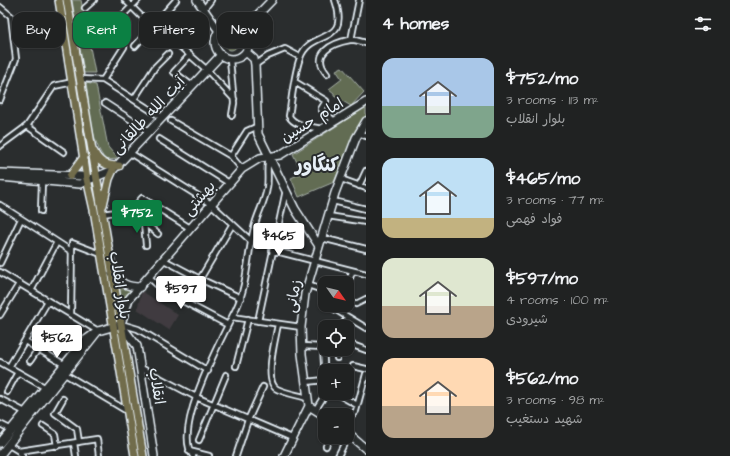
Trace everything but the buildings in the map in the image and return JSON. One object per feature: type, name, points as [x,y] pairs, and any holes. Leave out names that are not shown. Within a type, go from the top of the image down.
[{"type":"main road","name":"بلوار انقلاب","points":[[59,0],[96,177],[112,274],[117,325],[135,456]]},
{"type":"main road","name":"بلوار انقلاب","points":[[67,0],[87,178],[143,456]]},
{"type":"main road","points":[[197,0],[205,9],[217,28]]},
{"type":"main road","points":[[260,12],[272,0]]},
{"type":"main road","points":[[217,36],[215,40],[217,51],[220,56],[230,60],[236,59],[246,52],[246,48]]},
{"type":"main road","points":[[246,52],[254,59],[255,65],[256,127],[295,209],[319,246]]},
{"type":"main road","name":"آیت الله طالقانی","points":[[87,178],[96,177],[116,168],[220,56]]},
{"type":"main road","name":"امام حسین","points":[[270,156],[280,155],[366,102]]},
{"type":"main road","name":"زمانی","points":[[312,408],[307,398],[301,327],[308,285],[314,260],[333,200],[359,132],[366,121]]},
{"type":"main road","points":[[90,145],[98,160],[116,168],[104,196],[102,213]]},
{"type":"main road","points":[[70,176],[84,156]]},
{"type":"main road","name":"بهشتی","points":[[117,325],[129,299],[229,183],[242,169],[260,158],[270,156]]},
{"type":"main road","points":[[0,173],[81,176],[87,178]]},
{"type":"main road","points":[[0,177],[80,184],[87,178]]},
{"type":"main road","points":[[112,274],[123,284],[140,287]]},
{"type":"main road","points":[[9,445],[1,440],[84,342],[98,331],[117,325]]},
{"type":"main road","name":"انقلاب","points":[[117,325],[137,346],[154,456]]},
{"type":"main road","points":[[0,455],[98,331]]},
{"type":"main road","points":[[284,456],[292,438],[312,408],[318,412]]},
{"type":"main road","points":[[354,439],[366,449]]},
{"type":"street","points":[[85,8],[94,0]]},
{"type":"street","points":[[125,0],[139,14]]},
{"type":"street","points":[[126,12],[138,0]]},
{"type":"street","points":[[164,12],[176,0]]},
{"type":"street","points":[[202,12],[211,0]]},
{"type":"street","points":[[322,129],[298,124],[292,121],[289,116],[300,57],[312,43],[335,30],[338,24],[338,9],[335,0]]},
{"type":"street","points":[[351,40],[359,0]]},
{"type":"street","points":[[0,7],[11,16],[16,59],[0,100]]},
{"type":"street","points":[[327,74],[319,61],[322,54],[330,47],[351,40],[366,43]]},
{"type":"street","points":[[135,46],[139,41]]},
{"type":"street","points":[[103,80],[123,48]]},
{"type":"street","points":[[182,48],[207,70],[234,99]]},
{"type":"street","points":[[255,65],[268,56],[285,49],[300,57]]},
{"type":"street","points":[[134,99],[155,67],[168,54]]},
{"type":"street","points":[[190,55],[174,72],[192,86]]},
{"type":"street","points":[[230,60],[234,99],[232,115]]},
{"type":"street","points":[[0,146],[27,126],[54,86],[76,81],[103,80],[163,118]]},
{"type":"street","points":[[295,82],[326,101],[321,109],[334,121]]},
{"type":"street","points":[[105,103],[150,132]]},
{"type":"street","points":[[171,121],[231,156],[242,169]]},
{"type":"street","points":[[27,126],[64,152]]},
{"type":"street","points":[[231,156],[247,131],[256,127]]},
{"type":"street","points":[[359,132],[366,136]]},
{"type":"street","points":[[159,139],[229,183]]},
{"type":"street","points":[[130,153],[211,204],[232,225],[252,241]]},
{"type":"street","points":[[194,456],[189,451],[188,424],[196,397],[241,298],[254,228],[268,186],[267,164],[270,156]]},
{"type":"street","points":[[359,186],[366,171]]},
{"type":"street","points":[[341,179],[366,188]]},
{"type":"street","points":[[41,211],[42,181]]},
{"type":"street","points":[[258,321],[286,190]]},
{"type":"street","points":[[130,212],[142,198],[190,228]]},
{"type":"street","points":[[333,200],[366,208]]},
{"type":"street","points":[[0,206],[71,252]]},
{"type":"street","points":[[102,213],[118,211],[130,212],[158,234]]},
{"type":"street","points":[[328,216],[366,222]]},
{"type":"street","points":[[0,263],[21,219]]},
{"type":"street","points":[[144,223],[146,245]]},
{"type":"street","points":[[200,279],[232,225]]},
{"type":"street","points":[[322,238],[366,248]]},
{"type":"street","points":[[31,291],[56,242]]},
{"type":"street","points":[[71,314],[72,243],[102,254]]},
{"type":"street","points":[[272,250],[314,260],[352,272],[366,274]]},
{"type":"street","points":[[164,260],[241,298]]},
{"type":"street","points":[[0,272],[98,331]]},
{"type":"street","points":[[351,276],[352,272]]},
{"type":"street","points":[[149,277],[164,291],[228,325]]},
{"type":"street","points":[[0,315],[20,284]]},
{"type":"street","points":[[308,285],[318,289]]},
{"type":"street","points":[[356,304],[366,299]]},
{"type":"street","points":[[9,367],[48,301]]},
{"type":"street","points":[[340,312],[366,328]]},
{"type":"street","points":[[232,317],[301,327]]},
{"type":"street","points":[[236,366],[248,319]]},
{"type":"street","points":[[278,324],[270,371],[270,382],[275,389],[307,398]]},
{"type":"street","points":[[117,325],[138,329],[208,370]]},
{"type":"street","points":[[30,361],[50,339]]},
{"type":"street","points":[[25,340],[65,365]]},
{"type":"street","points":[[302,346],[318,347]]},
{"type":"street","points":[[354,346],[366,350]]},
{"type":"street","points":[[0,362],[46,388]]},
{"type":"street","points":[[354,366],[366,369]]},
{"type":"street","points":[[141,368],[196,397],[292,438]]},
{"type":"street","points":[[7,392],[18,372]]},
{"type":"street","points":[[65,374],[128,411]]},
{"type":"street","points":[[354,413],[356,411],[366,374]]},
{"type":"street","points":[[199,440],[226,376]]},
{"type":"street","points":[[305,382],[318,381]]},
{"type":"street","points":[[236,456],[248,420],[263,387]]},
{"type":"street","points":[[0,399],[25,412]]},
{"type":"street","points":[[63,399],[55,413],[77,428],[76,456]]},
{"type":"street","points":[[312,408],[319,400]]},
{"type":"street","points":[[348,400],[357,405]]},
{"type":"street","points":[[0,424],[10,429]]},
{"type":"street","points":[[43,426],[55,434],[57,446]]},
{"type":"street","points":[[9,445],[21,454],[97,439],[99,456]]},
{"type":"street","points":[[338,456],[343,444]]},
{"type":"street","points":[[189,451],[209,456]]},
{"type":"shaded area","points":[[142,291],[178,315],[169,330],[137,309]]},
{"type":"green space","points":[[72,0],[81,0],[83,12],[74,12]]},
{"type":"green space","points":[[80,48],[90,48],[95,73],[84,73]]},
{"type":"green space","points":[[342,67],[364,92],[351,106],[334,96],[334,93],[329,89],[342,79],[336,70]]},
{"type":"green space","points":[[86,83],[96,85],[108,147],[118,159],[106,160],[97,144],[90,113]]},
{"type":"green space","points":[[366,107],[366,115],[353,138],[334,182],[299,197],[291,178],[302,173],[293,154]]},
{"type":"green space","points":[[116,281],[133,290],[121,307]]},
{"type":"district","name":"کنگاور","points":[[317,164]]}]
